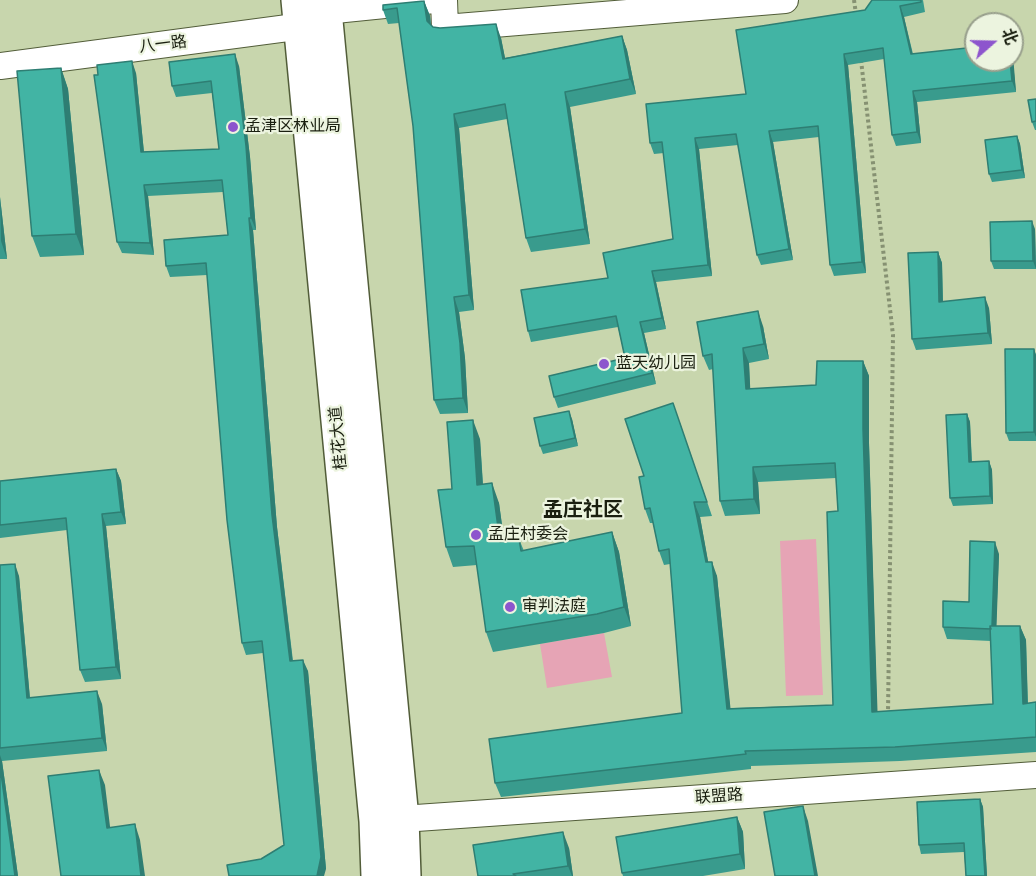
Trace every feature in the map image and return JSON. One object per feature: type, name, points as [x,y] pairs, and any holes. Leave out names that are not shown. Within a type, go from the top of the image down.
[{"type":"main road","name":"桂花大道","points":[[315,12],[402,819],[404,876]]},
{"type":"main road","name":"桂花大道","points":[[315,12],[375,809],[378,876]]},
{"type":"street","name":"八一路","points":[[0,66],[315,12],[434,0]]},
{"type":"street","points":[[444,0],[445,28],[786,0]]},
{"type":"street","name":"联盟路","points":[[402,819],[1036,775]]},
{"type":"path","points":[[854,0],[857,23]]},
{"type":"path","points":[[861,58],[893,335],[888,714]]},
{"type":"shaded area","points":[[816,539],[823,695],[786,696],[780,541]]},
{"type":"shaded area","points":[[604,633],[612,677],[547,688],[540,644]]},
{"type":"building","points":[[872,0],[921,0],[921,2],[900,6],[911,54],[964,48],[964,72],[1011,72],[1012,81],[913,91],[917,132],[892,135],[883,48],[844,54],[862,262],[830,265],[818,126],[769,131],[789,249],[757,255],[736,134],[695,138],[708,265],[652,271],[662,318],[640,322],[652,373],[554,397],[549,376],[625,358],[616,316],[528,331],[521,290],[608,278],[603,253],[673,239],[662,142],[650,143],[646,104],[746,94],[736,30],[865,10]]},
{"type":"building","points":[[424,1],[427,21],[433,27],[496,24],[503,59],[622,36],[630,79],[565,92],[585,229],[526,238],[505,104],[454,114],[469,295],[454,297],[460,343],[463,398],[434,400],[413,126],[397,8],[383,10],[383,5]]},
{"type":"building","points":[[235,54],[246,146],[251,218],[249,218],[272,515],[290,661],[303,660],[321,857],[317,876],[229,876],[227,865],[261,859],[284,845],[262,641],[242,643],[227,520],[206,263],[166,266],[164,240],[228,235],[222,180],[144,185],[150,243],[117,242],[94,75],[98,75],[97,65],[132,61],[141,152],[219,149],[211,81],[172,86],[169,62]]},
{"type":"building","points":[[61,68],[76,234],[32,236],[17,71]]},
{"type":"building","points":[[1036,99],[1036,121],[1032,122],[1028,100]]},
{"type":"building","points":[[1017,136],[1022,170],[989,174],[985,140]]},
{"type":"building","points":[[1032,221],[1033,261],[991,261],[990,222]]},
{"type":"building","points":[[938,252],[939,302],[985,297],[988,333],[912,339],[908,253]]},
{"type":"building","points":[[758,311],[764,344],[743,348],[746,389],[816,385],[817,361],[863,361],[872,712],[993,704],[990,626],[1020,626],[1023,704],[1036,702],[1036,737],[895,747],[745,751],[746,754],[495,783],[489,739],[682,713],[669,549],[659,551],[650,508],[645,509],[639,477],[644,476],[625,419],[673,403],[707,502],[694,502],[706,562],[712,562],[727,709],[833,705],[827,512],[838,511],[835,463],[753,467],[754,499],[720,501],[712,354],[703,356],[697,322]]},
{"type":"building","points":[[1005,349],[1034,349],[1034,432],[1006,433]]},
{"type":"building","points":[[569,411],[575,438],[540,446],[534,418]]},
{"type":"building","points":[[967,414],[969,462],[989,461],[990,496],[950,498],[946,415]]},
{"type":"building","points":[[473,420],[477,485],[492,483],[500,542],[519,539],[521,551],[612,532],[624,607],[597,614],[486,632],[474,546],[446,547],[438,490],[452,489],[447,422]]},
{"type":"building","points":[[116,469],[121,512],[102,514],[116,667],[80,670],[66,518],[0,525],[0,481]]},
{"type":"building","points":[[970,541],[995,542],[991,629],[943,627],[943,601],[969,602]]},
{"type":"building","points":[[15,564],[27,698],[97,691],[102,738],[0,748],[0,565]]},
{"type":"building","points":[[0,766],[15,876],[0,876]]},
{"type":"building","points":[[99,770],[107,828],[135,824],[141,876],[61,876],[48,776]]},
{"type":"building","points":[[980,799],[985,876],[966,876],[964,843],[919,845],[917,802]]},
{"type":"building","points":[[803,806],[815,876],[775,876],[764,812]]},
{"type":"building","points":[[737,817],[740,854],[622,873],[616,837]]},
{"type":"building","points":[[563,832],[568,866],[513,874],[516,876],[478,876],[473,845]]},
{"type":"place","name":"孟津区林业局","points":[[233,127]]},
{"type":"place","name":"蓝天幼儿园","points":[[604,364]]},
{"type":"place","name":"孟庄村委会","points":[[476,535]]},
{"type":"place","name":"审判法庭","points":[[510,607]]},
{"type":"district","name":"孟庄社区","points":[[583,511]]}]
